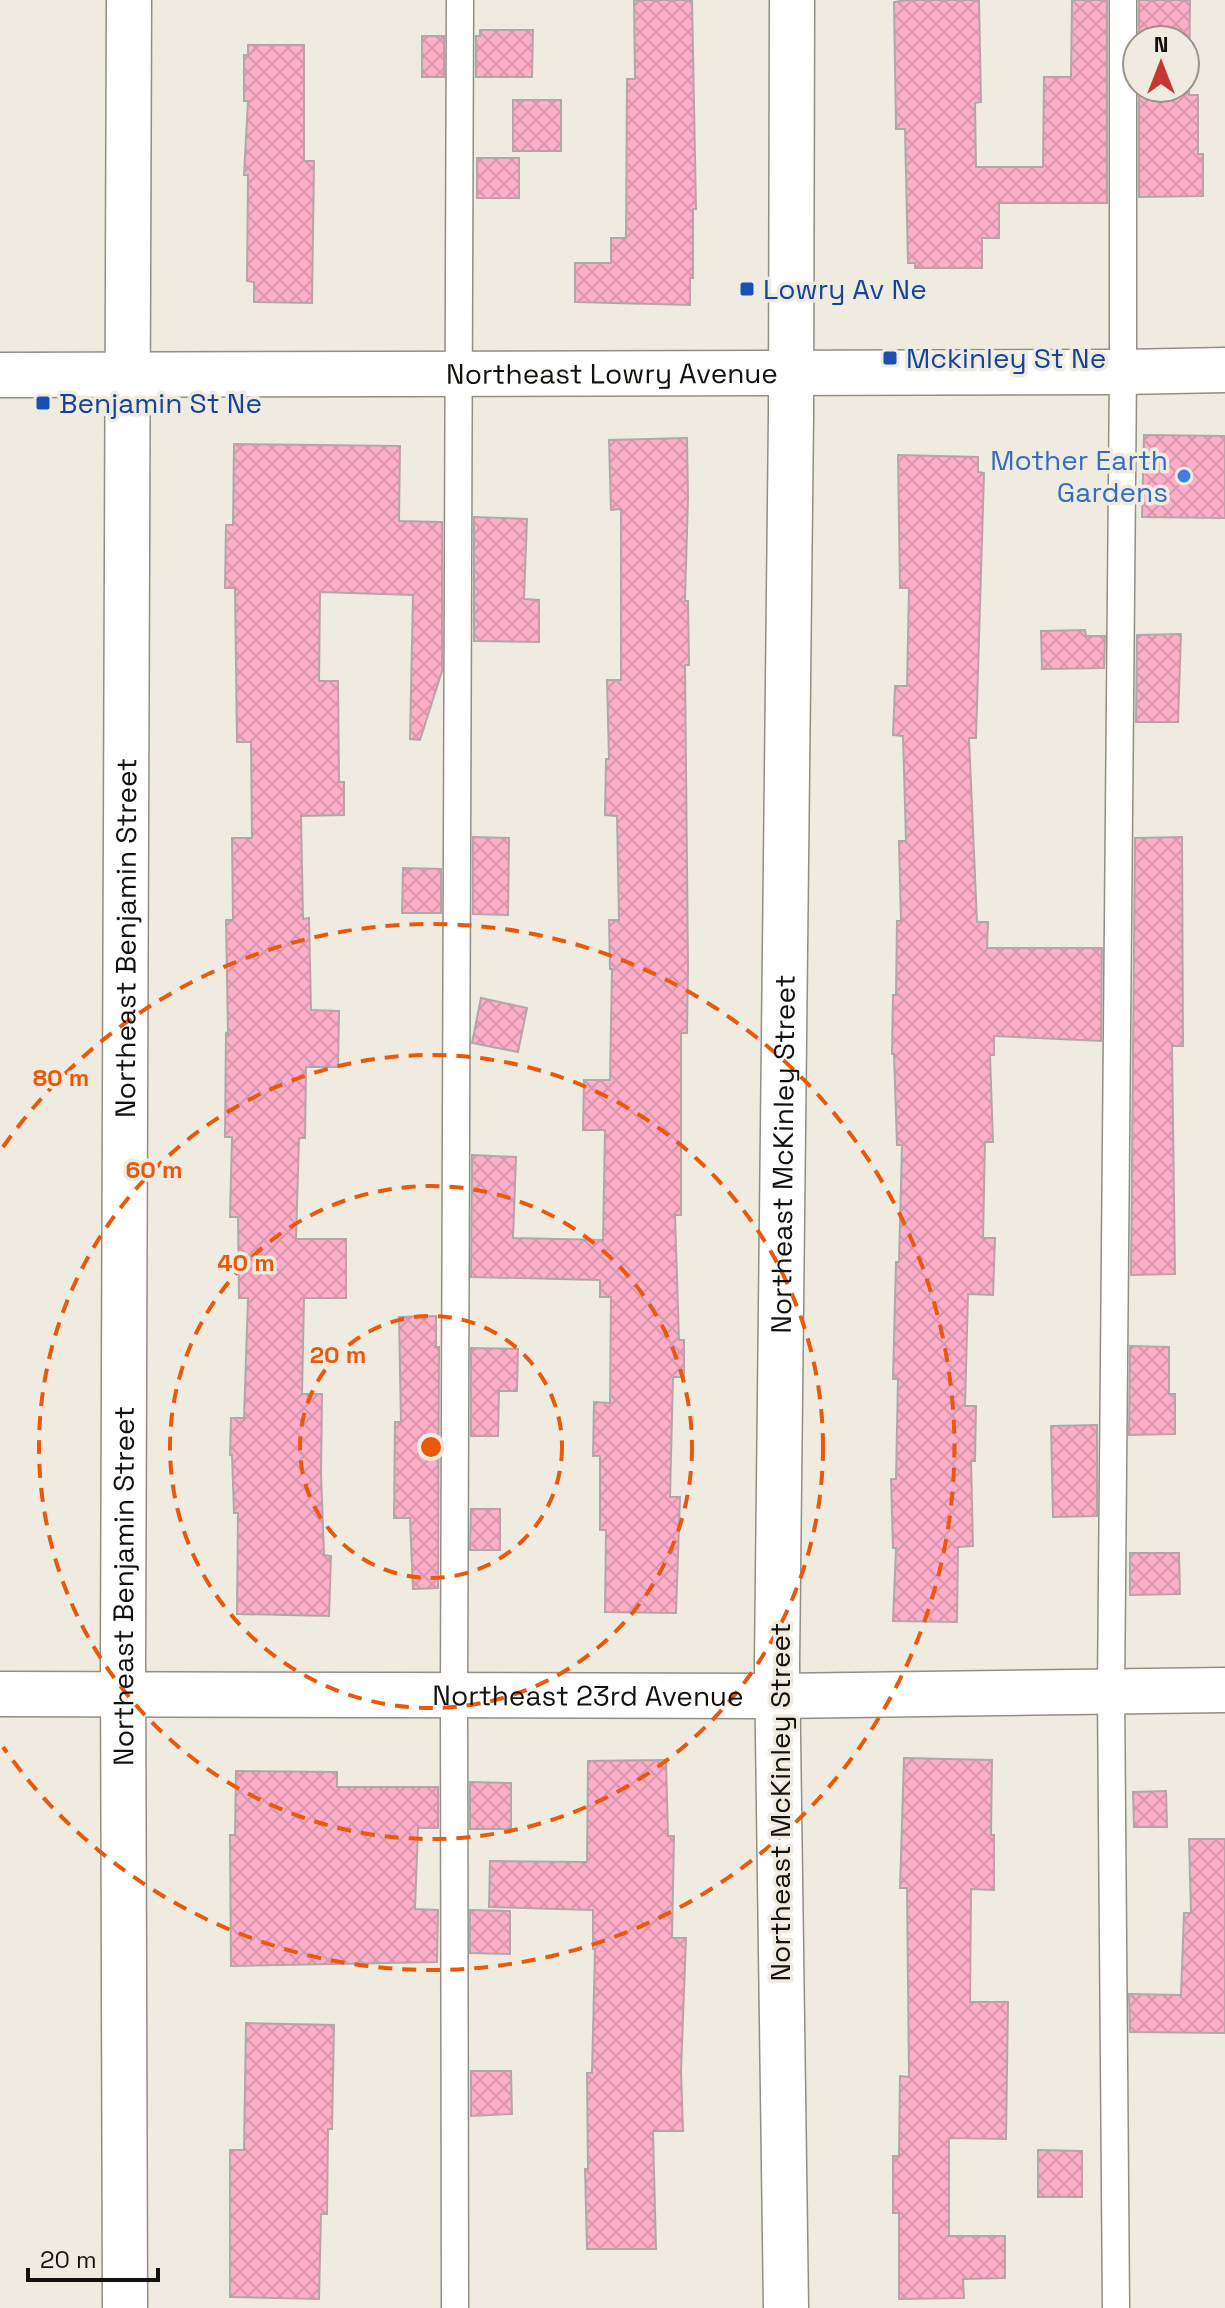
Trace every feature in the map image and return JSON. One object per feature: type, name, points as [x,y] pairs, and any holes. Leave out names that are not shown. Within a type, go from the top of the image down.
[{"type":"street","name":"Northeast Benjamin Street","points":[[125,2308],[123,1694],[129,0]]},
{"type":"street","name":"Northeast McKinley Street","points":[[786,2308],[777,1696],[792,0]]},
{"type":"street","name":"Northeast Lowry Avenue","points":[[0,375],[1225,370]]},
{"type":"street","name":"Northeast 23rd Avenue","points":[[0,1694],[777,1696],[1225,1690]]},
{"type":"lane","points":[[455,2308],[460,0]]},
{"type":"lane","points":[[1116,2308],[1111,1691],[1123,372],[1123,0]]},
{"type":"building","points":[[634,0],[692,0],[696,209],[693,209],[690,305],[575,302],[575,263],[611,263],[611,238],[626,238],[627,79],[635,79]]},
{"type":"building","points":[[979,0],[981,102],[975,103],[976,167],[1043,167],[1044,77],[1071,77],[1072,0],[1107,0],[1107,203],[999,203],[999,238],[982,238],[982,268],[915,268],[915,263],[908,263],[905,129],[896,129],[894,2]]},
{"type":"building","points":[[1139,0],[1190,0],[1190,24],[1139,24]]},
{"type":"building","points":[[480,30],[533,30],[532,77],[476,77],[476,36],[480,36]]},
{"type":"building","points":[[422,36],[444,36],[444,77],[422,77]]},
{"type":"building","points":[[248,45],[304,45],[304,161],[314,161],[312,303],[254,302],[254,282],[247,281],[248,175],[244,175],[248,101],[244,101],[244,55],[248,55]]},
{"type":"building","points":[[513,100],[561,100],[561,151],[513,151]]},
{"type":"building","points":[[1139,104],[1198,104],[1198,154],[1203,154],[1203,196],[1139,197]]},
{"type":"building","points":[[477,158],[519,158],[519,198],[477,198]]},
{"type":"building","name":"Mother Earth Gardens","points":[[1144,435],[1225,436],[1225,518],[1142,517]]},
{"type":"building","points":[[687,438],[687,1033],[681,1033],[681,1215],[675,1215],[679,1340],[684,1340],[684,1377],[673,1377],[670,1497],[680,1497],[676,1613],[605,1612],[606,1530],[600,1530],[600,1456],[593,1456],[594,1402],[610,1403],[611,1297],[600,1297],[600,1280],[471,1277],[472,1155],[516,1157],[513,1238],[603,1240],[605,1130],[583,1130],[584,1080],[610,1080],[612,969],[609,920],[619,920],[617,816],[605,815],[606,759],[609,759],[607,680],[621,680],[621,509],[611,510],[609,440]]},
{"type":"building","points":[[234,444],[400,446],[399,521],[442,522],[442,671],[420,740],[410,739],[413,595],[320,592],[319,681],[338,681],[339,782],[344,782],[344,815],[301,816],[303,919],[309,918],[311,1010],[339,1011],[338,1067],[306,1067],[305,1138],[299,1138],[296,1239],[346,1239],[346,1298],[304,1298],[302,1394],[322,1394],[324,1555],[331,1556],[329,1616],[237,1614],[238,1513],[234,1513],[231,1418],[244,1418],[248,1298],[239,1298],[238,1217],[230,1217],[232,1137],[225,1137],[228,1034],[226,920],[233,920],[232,838],[252,838],[251,742],[237,742],[235,588],[225,588],[226,525],[233,525]]},
{"type":"building","points":[[898,455],[978,457],[978,472],[984,473],[976,738],[969,738],[977,922],[988,922],[987,948],[1102,948],[1101,1041],[994,1036],[994,1055],[990,1055],[993,1142],[985,1142],[983,1238],[995,1238],[993,1295],[968,1294],[965,1406],[976,1406],[975,1461],[971,1461],[973,1546],[958,1547],[957,1622],[893,1621],[896,1548],[893,1548],[891,1479],[896,1479],[898,1379],[893,1379],[902,1145],[897,1145],[892,1054],[897,921],[901,921],[899,841],[906,841],[903,736],[893,735],[895,686],[907,686],[909,588],[900,588]]},
{"type":"building","points":[[474,517],[527,519],[524,599],[539,600],[539,642],[474,641]]},
{"type":"building","points":[[1085,630],[1086,636],[1105,636],[1104,668],[1042,669],[1041,631]]},
{"type":"building","points":[[1181,634],[1178,722],[1136,722],[1137,635]]},
{"type":"building","points":[[473,837],[509,838],[508,915],[473,914]]},
{"type":"building","points":[[1182,837],[1183,1046],[1172,1046],[1175,1274],[1131,1275],[1135,838]]},
{"type":"building","points":[[403,868],[441,869],[441,913],[402,913]]},
{"type":"building","points":[[481,998],[527,1008],[518,1052],[472,1043]]},
{"type":"building","points":[[436,1316],[436,1347],[439,1347],[438,1588],[413,1589],[410,1518],[394,1518],[395,1422],[401,1422],[399,1317]]},
{"type":"building","points":[[1130,1346],[1169,1347],[1169,1394],[1175,1394],[1175,1434],[1129,1435]]},
{"type":"building","points":[[471,1348],[518,1349],[517,1391],[499,1391],[498,1436],[471,1436]]},
{"type":"building","points":[[1097,1425],[1097,1516],[1053,1517],[1051,1426]]},
{"type":"building","points":[[471,1509],[500,1509],[500,1550],[470,1550]]},
{"type":"building","points":[[1130,1553],[1179,1553],[1180,1594],[1130,1595]]},
{"type":"building","points":[[904,1758],[992,1760],[994,1890],[971,1889],[970,2002],[1008,2002],[1006,2139],[949,2138],[949,2236],[1005,2236],[1005,2278],[963,2279],[964,2298],[899,2299],[899,2213],[893,2213],[893,2156],[899,2156],[900,2076],[909,2077],[907,1888],[900,1888]]},
{"type":"building","points":[[666,1760],[668,1836],[674,1836],[672,1938],[686,1938],[681,2071],[683,2131],[653,2131],[656,2249],[587,2249],[585,2169],[588,2169],[587,2073],[592,2073],[593,1910],[489,1907],[490,1861],[587,1862],[588,1761]]},
{"type":"building","points":[[236,1771],[337,1772],[337,1787],[438,1787],[438,1828],[418,1828],[415,1909],[438,1910],[437,1962],[231,1966],[230,1835],[235,1835]]},
{"type":"building","points":[[470,1782],[511,1783],[511,1829],[470,1829]]},
{"type":"building","points":[[1166,1791],[1167,1827],[1134,1827],[1133,1792]]},
{"type":"building","points":[[1189,1839],[1225,1839],[1225,2033],[1130,2032],[1129,1994],[1181,1995],[1184,1913],[1191,1913]]},
{"type":"building","points":[[470,1910],[510,1911],[510,1954],[470,1953]]},
{"type":"building","points":[[246,2023],[334,2025],[332,2129],[328,2129],[327,2214],[321,2214],[319,2299],[230,2297],[230,2150],[244,2150]]},
{"type":"building","points":[[471,2071],[511,2071],[512,2114],[471,2116]]},
{"type":"building","points":[[1038,2150],[1082,2151],[1082,2197],[1038,2197]]},
{"type":"place","name":"Lowry Av Ne","points":[[747,289]]},
{"type":"place","name":"Mckinley St Ne","points":[[890,358]]},
{"type":"place","name":"Benjamin St Ne","points":[[43,403]]},
{"type":"place","name":"Mother Earth Gardens","points":[[1184,476]]}]
